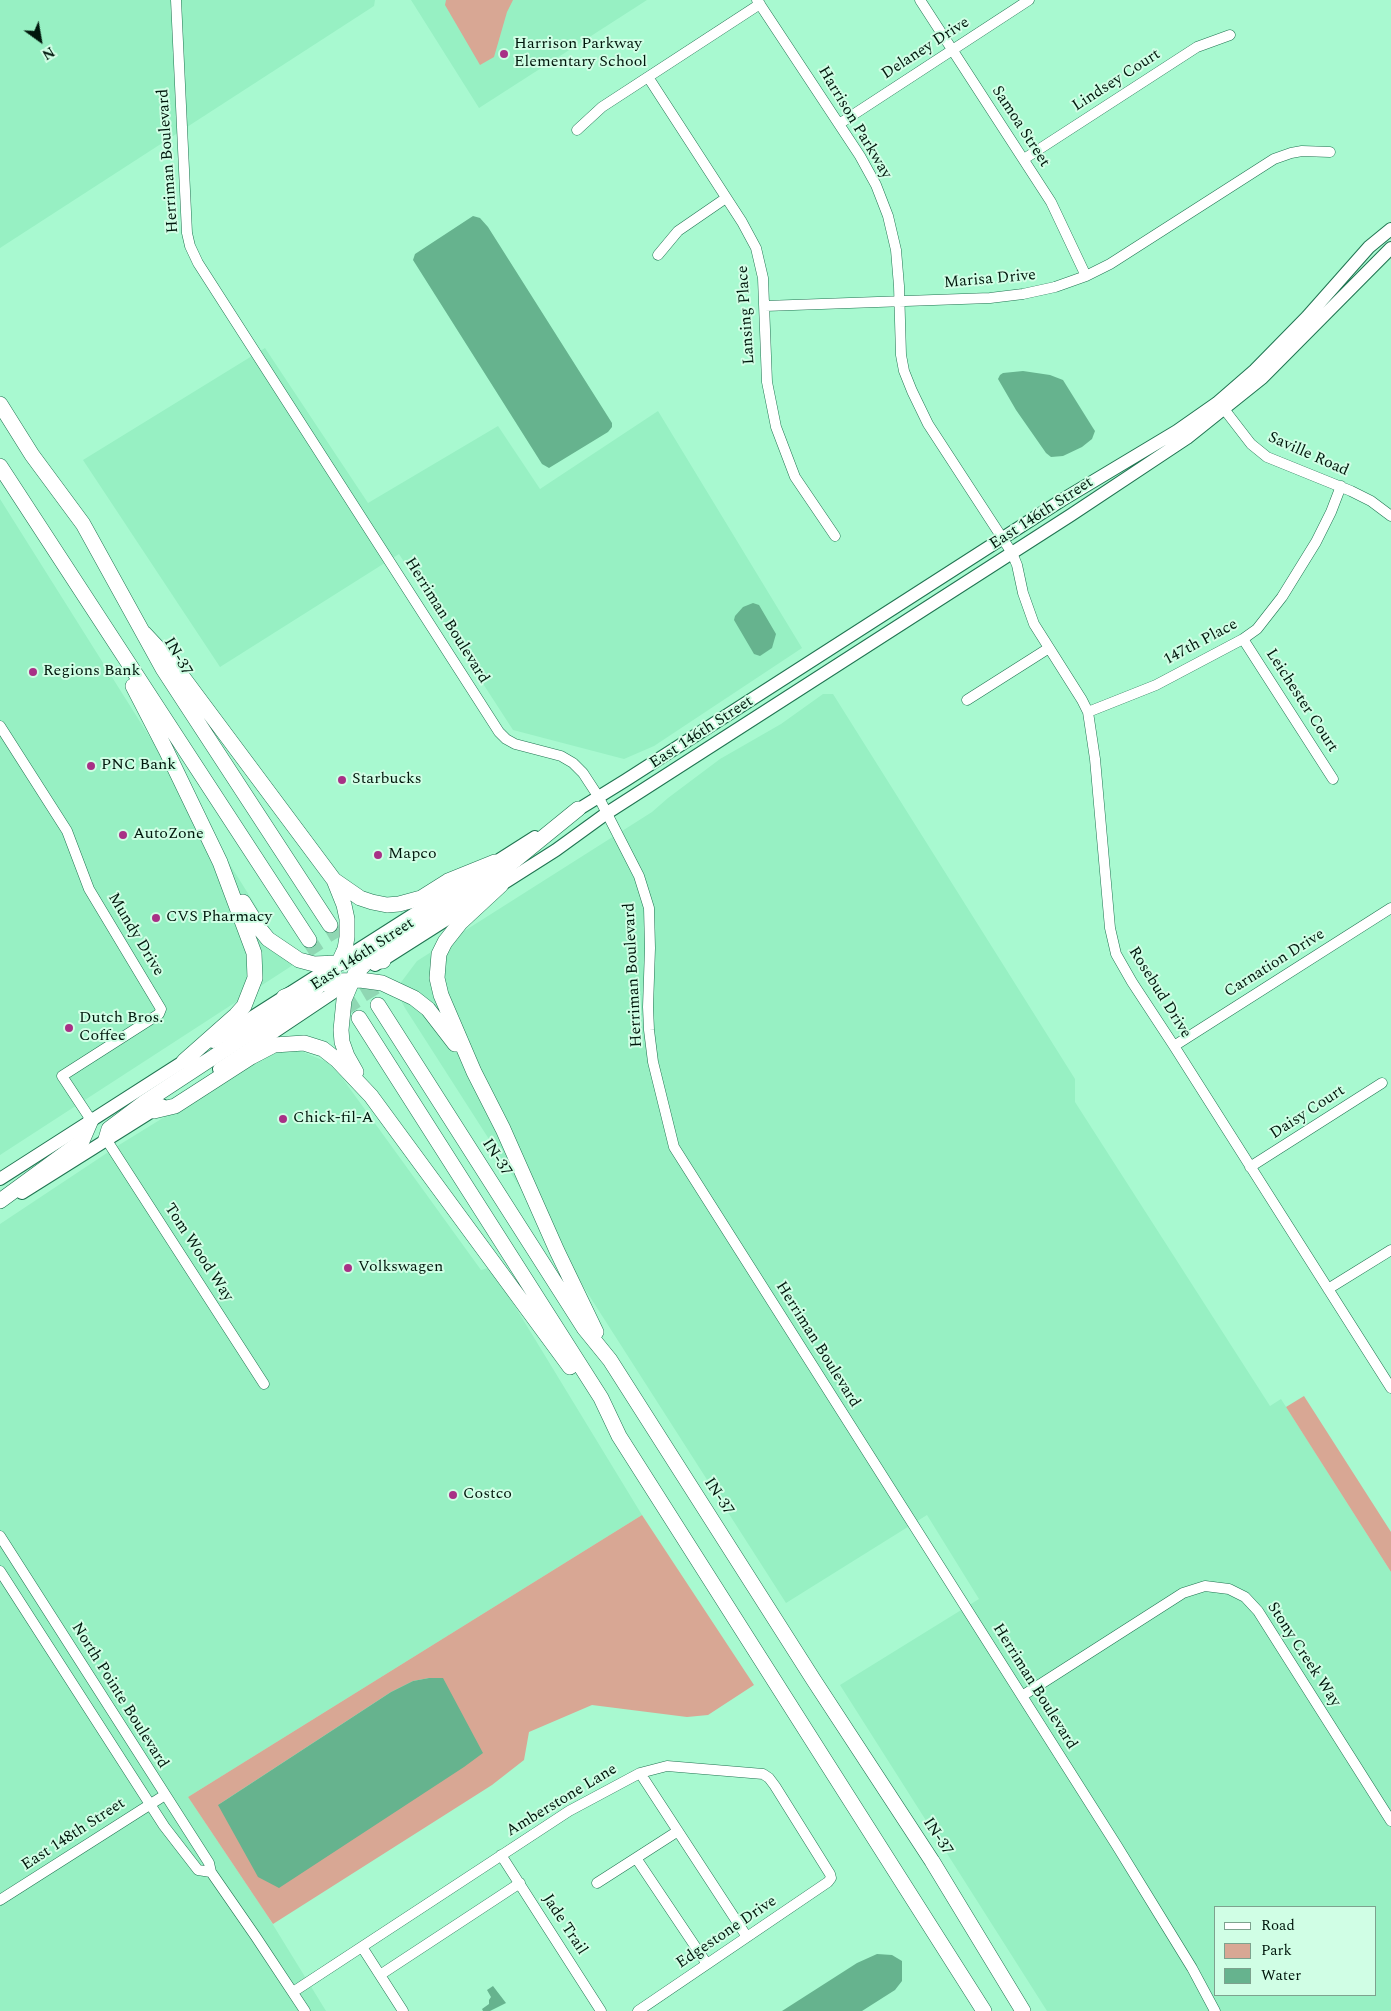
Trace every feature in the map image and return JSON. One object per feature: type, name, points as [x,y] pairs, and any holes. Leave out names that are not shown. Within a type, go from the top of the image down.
[{"type":"highway","name":"IN-37","points":[[0,404],[32,455],[83,524],[163,669],[330,925]]},
{"type":"highway","points":[[0,466],[309,940]]},
{"type":"highway","points":[[106,1139],[109,1129],[145,1102],[314,992],[339,962],[345,949],[347,937],[347,919],[344,905],[334,880],[173,664],[144,633]]},
{"type":"highway","points":[[117,646],[128,676],[220,862],[258,928],[282,950],[299,960],[314,964],[382,961]]},
{"type":"highway","points":[[578,809],[503,870],[378,951],[351,980],[342,1006],[342,1042],[347,1056],[371,1096],[619,1436],[984,2011]]},
{"type":"highway","points":[[184,1061],[236,1015],[248,998],[254,978],[254,953],[220,862]]},
{"type":"highway","points":[[334,880],[360,898],[387,905],[400,904],[421,898],[448,881],[495,862]]},
{"type":"highway","points":[[501,885],[460,923],[445,942],[439,954],[437,978],[441,995],[474,1072],[503,1129],[557,1251],[610,1360]]},
{"type":"highway","points":[[284,997],[339,980],[382,984],[414,998],[440,1022],[474,1072]]},
{"type":"highway","name":"IN-37","points":[[378,1005],[584,1328],[610,1360],[932,1862],[1023,2011]]},
{"type":"highway","points":[[359,1018],[601,1398],[619,1436]]},
{"type":"highway","points":[[154,1111],[175,1106],[274,1045],[291,1042],[304,1042],[322,1049],[337,1060],[371,1096]]},
{"type":"highway","points":[[0,1201],[82,1141],[91,1120]]},
{"type":"main road","name":"East 146th Street","points":[[0,1207],[106,1139],[154,1111],[351,980],[556,850],[607,813],[1007,546],[1062,500],[1177,431],[1216,403],[1255,370],[1307,317],[1369,247],[1391,229]]},
{"type":"main road","name":"East 146th Street","points":[[0,1179],[598,796],[1187,438],[1262,378],[1391,248]]},
{"type":"street","name":"Herriman Boulevard","points":[[176,0],[186,224],[190,246],[198,263],[499,732],[515,744],[561,756],[572,762],[583,773],[598,796],[639,876],[649,908],[648,1007],[653,1062],[674,1147],[1154,1906],[1216,2011]]},
{"type":"street","name":"Samoa Street","points":[[920,0],[1024,159],[1060,218],[1086,276]]},
{"type":"street","name":"Delaney Drive","points":[[839,124],[1029,0]]},
{"type":"street","points":[[577,130],[594,112],[759,2]]},
{"type":"street","name":"Harrison Parkway","points":[[759,2],[871,175],[888,216],[897,259],[901,355],[904,371],[928,424],[1007,546]]},
{"type":"street","name":"Lindsey Court","points":[[1024,159],[1197,47],[1230,35]]},
{"type":"street","name":"Lansing Place","points":[[648,77],[742,222],[756,248],[763,278],[767,382],[776,427],[795,477],[835,536]]},
{"type":"street","name":"Marisa Drive","points":[[765,306],[990,298],[1023,294],[1054,287],[1086,276],[1110,264],[1274,159],[1302,151],[1330,152]]},
{"type":"street","points":[[658,255],[678,231],[726,198]]},
{"type":"street","name":"Saville Road","points":[[1224,408],[1251,444],[1267,457],[1341,486],[1371,501],[1391,516]]},
{"type":"street","name":"147th Place","points":[[1088,712],[1156,685],[1243,639],[1265,620],[1282,597],[1325,526],[1341,486]]},
{"type":"street","name":"Rosebud Drive","points":[[1007,546],[1017,565],[1034,624],[1088,712],[1094,750],[1110,928],[1116,954],[1391,1388]]},
{"type":"street","name":"Leichester Court","points":[[1243,639],[1333,779]]},
{"type":"street","points":[[967,700],[1049,648]]},
{"type":"street","name":"Mundy Drive","points":[[0,726],[67,831],[89,889],[161,1009],[159,1014],[62,1076],[91,1120]]},
{"type":"street","name":"Carnation Drive","points":[[1174,1046],[1391,908]]},
{"type":"street","name":"Daisy Court","points":[[1250,1167],[1382,1083]]},
{"type":"street","name":"Tom Wood Way","points":[[106,1139],[264,1384]]},
{"type":"street","points":[[1328,1289],[1391,1250]]},
{"type":"street","name":"North Pointe Boulevard","points":[[0,1536],[209,1863],[211,1872],[304,2011]]},
{"type":"street","name":"North Pointe Boulevard","points":[[0,1571],[149,1805],[198,1870],[211,1872]]},
{"type":"street","name":"Stony Creek Way","points":[[1022,1696],[1193,1588],[1205,1586],[1229,1589],[1245,1597],[1258,1611],[1391,1821]]},
{"type":"street","name":"Amberstone Lane","points":[[293,1992],[585,1801],[640,1773],[667,1766],[762,1774],[769,1778],[831,1878]]},
{"type":"street","points":[[640,1773],[747,1937]]},
{"type":"street","name":"East 148th Street","points":[[0,1900],[165,1795]]},
{"type":"street","points":[[597,1883],[678,1831]]},
{"type":"street","name":"Jade Trail","points":[[501,1855],[601,2011]]},
{"type":"street","points":[[636,1858],[707,1964]]},
{"type":"street","name":"Edgestone Drive","points":[[638,2011],[828,1882],[831,1878]]},
{"type":"street","points":[[380,1975],[520,1883]]},
{"type":"street","points":[[362,1947],[403,2011]]},
{"type":"shaded area","points":[[0,0],[375,0],[374,6],[0,248]]},
{"type":"shaded area","name":"Harrison Parkway Elementary School","points":[[411,0],[647,0],[479,108]]},
{"type":"shaded area","points":[[265,348],[368,503],[498,426],[540,489],[658,411],[802,648],[654,746],[624,759],[513,730],[399,554],[220,667],[83,460]]},
{"type":"shaded area","points":[[0,499],[293,965],[0,1155]]},
{"type":"shaded area","points":[[823,694],[833,694],[1075,1079],[1075,1102],[1270,1406],[1281,1399],[1391,1572],[1391,2011],[1047,2011],[840,1685],[979,1599],[927,1515],[786,1603],[399,997],[399,985],[417,961],[652,812],[720,759],[781,724]]},
{"type":"shaded area","points":[[281,1047],[296,1049],[327,1062],[340,1075],[481,1270],[491,1267],[642,1515],[188,1797],[267,1915],[326,2011],[0,2011],[0,1224],[119,1145]]},
{"type":"green space","points":[[446,0],[513,0],[507,12],[494,57],[480,65],[445,5]]},
{"type":"green space","points":[[1304,1396],[1391,1532],[1391,1572],[1286,1407]]},
{"type":"green space","points":[[642,1515],[754,1685],[708,1715],[687,1717],[592,1705],[529,1732],[524,1760],[492,1785],[273,1924],[188,1797]],"holes":[[[443,1678],[218,1805],[391,1692],[413,1681]]]},
{"type":"water","points":[[473,216],[480,218],[488,227],[612,423],[612,427],[608,432],[549,468],[542,464],[413,260],[415,254]]},
{"type":"water","points":[[1023,371],[1050,375],[1063,380],[1095,431],[1092,439],[1082,447],[1063,456],[1051,457],[1046,453],[1016,410],[998,379],[1003,373]]},
{"type":"water","points":[[753,603],[759,605],[776,634],[772,648],[760,656],[754,654],[734,620],[743,607]]},
{"type":"water","points":[[443,1678],[483,1753],[279,1888],[258,1877],[218,1805],[391,1692],[413,1681]]},
{"type":"water","points":[[877,1954],[892,1955],[902,1961],[902,1981],[895,1990],[862,2011],[782,2011],[857,1963]]},
{"type":"water","points":[[493,1986],[506,2003],[490,2011],[483,2011],[482,2009],[489,2004],[491,1997],[487,1990]]},
{"type":"tunnel","points":[[330,925],[378,1005]]},
{"type":"tunnel","points":[[309,940],[359,1018]]},
{"type":"place","name":"Harrison Parkway Elementary School","points":[[504,54]]},
{"type":"place","name":"Regions Bank","points":[[33,672]]},
{"type":"place","name":"PNC Bank","points":[[91,766]]},
{"type":"place","name":"Starbucks","points":[[342,780]]},
{"type":"place","name":"AutoZone","points":[[123,835]]},
{"type":"place","name":"Mapco","points":[[378,855]]},
{"type":"place","name":"CVS Pharmacy","points":[[156,918]]},
{"type":"place","name":"Dutch Bros. Coffee","points":[[69,1028]]},
{"type":"place","name":"Chick-fil-A","points":[[283,1119]]},
{"type":"place","name":"Volkswagen","points":[[348,1268]]},
{"type":"place","name":"Costco","points":[[453,1495]]}]
